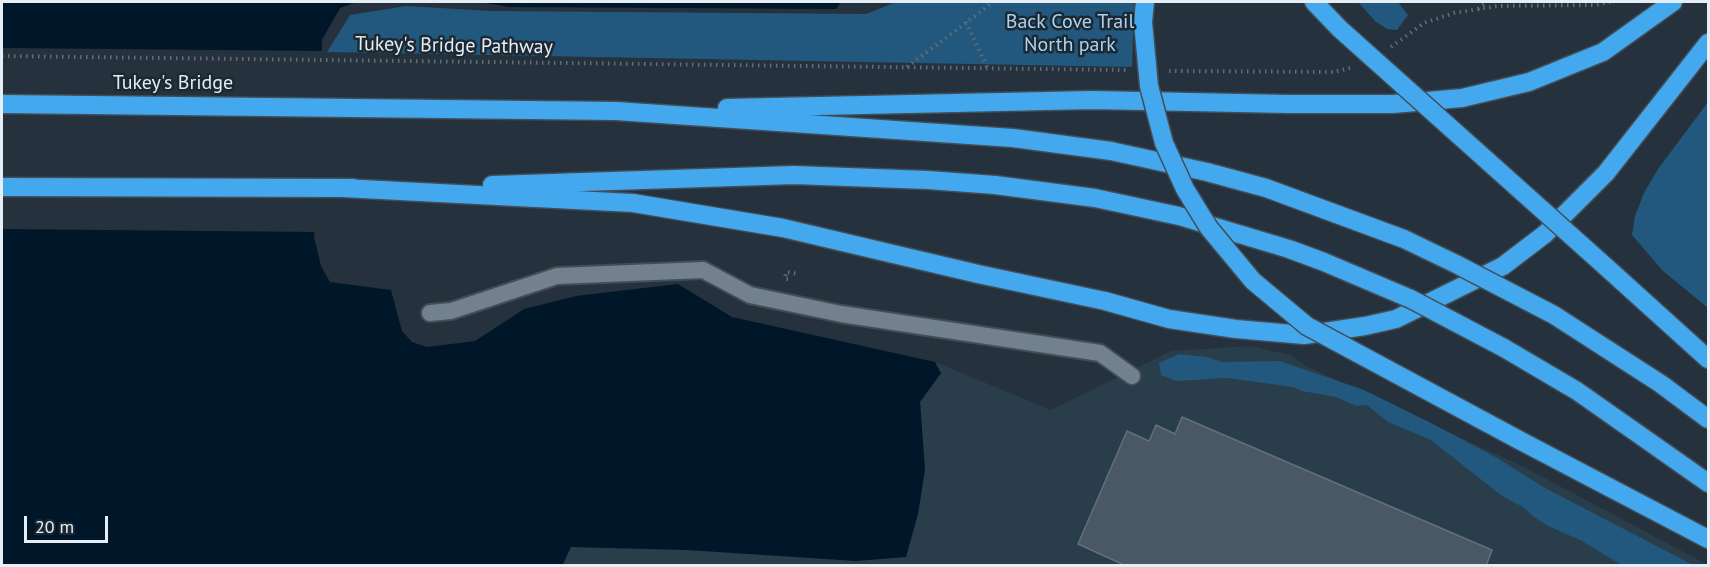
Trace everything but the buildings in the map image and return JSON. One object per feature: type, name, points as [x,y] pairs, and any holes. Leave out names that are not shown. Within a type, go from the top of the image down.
[{"type":"highway","points":[[1145,2],[1143,21],[1149,86],[1164,143],[1185,189],[1209,228],[1253,281],[1307,326],[1708,539]]},
{"type":"highway","points":[[1314,2],[1340,29],[1708,359]]},
{"type":"highway","points":[[616,111],[1039,100],[1392,104],[1462,98],[1529,82],[1603,52],[1672,2]]},
{"type":"highway","points":[[342,188],[633,203],[783,228],[1105,301],[1169,319],[1236,329],[1304,335],[1396,319],[1503,266],[1545,234],[1606,172],[1708,43]]},
{"type":"highway","name":"Tukey's Bridge","points":[[2,104],[616,111]]},
{"type":"highway","points":[[616,111],[1013,138],[1112,151],[1266,188],[1404,239],[1554,315],[1661,384],[1708,419]]},
{"type":"highway","points":[[2,187],[342,188],[589,183],[794,175],[995,185],[1095,198],[1179,216],[1289,249],[1411,298],[1504,348],[1577,391],[1708,483]]},
{"type":"lane","points":[[430,313],[451,311],[557,276],[703,270],[750,295],[841,314],[1100,353],[1132,376]]},
{"type":"path","points":[[906,68],[991,2]]},
{"type":"path","points":[[1478,9],[1487,2]]},
{"type":"path","points":[[1385,51],[1424,23],[1454,13],[1526,3],[1596,5],[1610,2]]},
{"type":"path","points":[[966,22],[987,68]]},
{"type":"path","name":"Tukey's Bridge Pathway","points":[[2,56],[1132,70]]},
{"type":"path","points":[[1168,71],[1334,72],[1356,66]]},
{"type":"path","points":[[785,279],[786,272],[799,274]]},
{"type":"shaded area","points":[[2,2],[357,2],[340,8],[322,40],[314,237],[321,266],[330,282],[391,290],[402,331],[412,342],[427,347],[475,341],[524,309],[576,296],[678,284],[732,317],[935,362],[941,373],[920,402],[925,470],[918,514],[906,557],[856,561],[687,550],[571,547],[562,566],[2,565]]},
{"type":"shaded area","points":[[480,2],[841,2],[836,9],[509,7]]},
{"type":"shaded area","points":[[1250,346],[1290,355],[1308,367],[1526,468],[1708,565],[563,566],[570,547],[687,550],[925,470],[920,402],[941,374],[935,362],[1051,410],[1171,351]]},
{"type":"green space","name":"Back Cove Trail North park","points":[[896,2],[1134,2],[1132,67],[327,52],[350,15],[406,6],[492,11],[866,14]]},
{"type":"green space","points":[[1358,2],[1398,2],[1408,15],[1397,30],[1387,29],[1375,21]]},
{"type":"green space","points":[[1708,102],[1708,308],[1663,271],[1632,235],[1635,216],[1644,193],[1658,169]]},
{"type":"green space","points":[[1179,354],[1207,357],[1222,362],[1280,361],[1364,390],[1435,425],[1497,458],[1545,488],[1693,565],[1622,565],[1580,540],[1548,526],[1523,507],[1502,496],[1431,440],[1388,422],[1367,405],[1356,406],[1336,397],[1302,391],[1293,387],[1227,378],[1176,381],[1161,375],[1159,363]]},
{"type":"pier","points":[[2,48],[324,51],[317,232],[2,229]]}]
